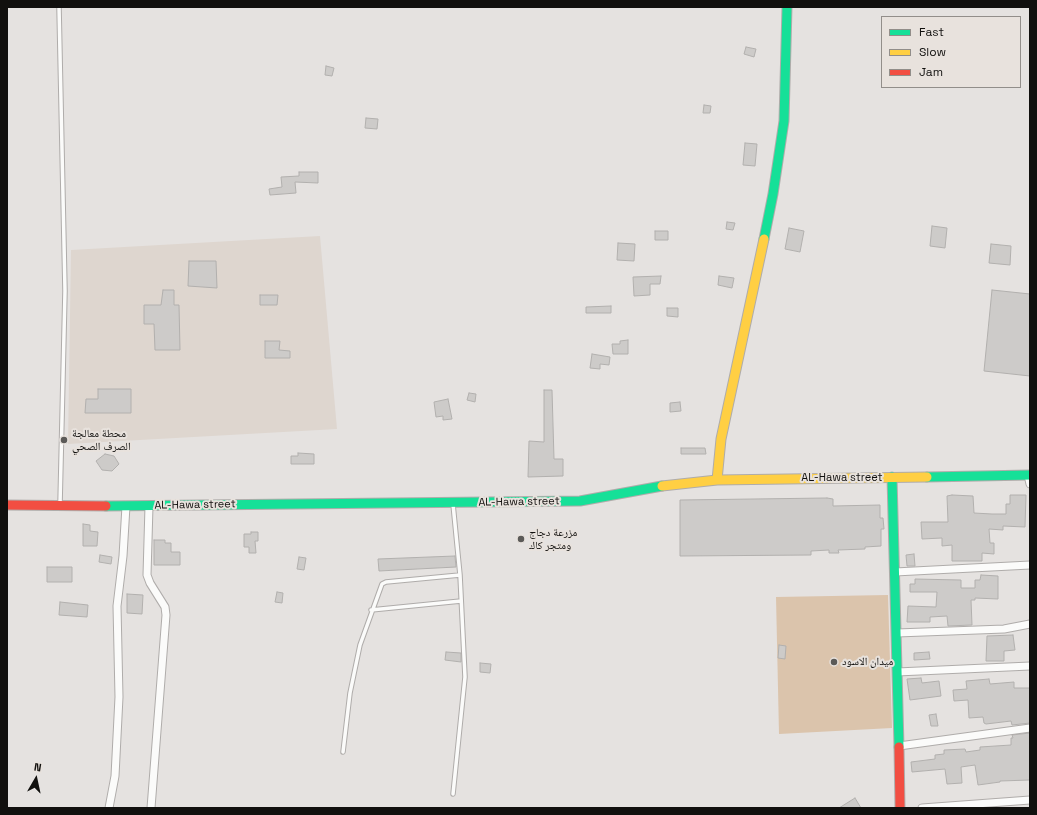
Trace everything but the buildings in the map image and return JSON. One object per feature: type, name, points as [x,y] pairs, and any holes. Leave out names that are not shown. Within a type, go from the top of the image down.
[{"type":"street","points":[[717,480],[721,438],[773,194],[784,121],[787,7]]},
{"type":"street","name":"AL-Hawa street","points":[[7,505],[149,506],[580,501],[653,487],[717,480],[892,477],[1029,478]]},
{"type":"street","points":[[892,477],[897,633],[900,808]]},
{"type":"street","points":[[109,808],[115,776],[119,697],[117,606],[123,556],[126,506]]},
{"type":"street","points":[[149,506],[147,575],[150,583],[165,607],[166,615],[151,808]]},
{"type":"street","points":[[895,572],[1030,565]]},
{"type":"street","points":[[897,633],[1004,629],[1030,624]]},
{"type":"street","points":[[897,672],[1030,666]]},
{"type":"street","points":[[899,746],[1030,728]]},
{"type":"street","points":[[922,808],[1030,800]]},
{"type":"lane","points":[[59,7],[65,291],[60,506]]},
{"type":"lane","points":[[453,503],[460,575],[465,677],[453,794]]},
{"type":"lane","points":[[343,752],[350,693],[360,645],[371,610],[382,584],[386,582],[460,575]]},
{"type":"lane","points":[[371,610],[461,601]]},
{"type":"shaded area","points":[[320,236],[337,429],[68,444],[71,250]]},
{"type":"shaded area","name":"ميدان الاسود","points":[[888,595],[892,728],[779,734],[776,597]]},
{"type":"traffic: fast","points":[[764,239],[773,194],[784,121],[787,7]]},
{"type":"traffic: fast","points":[[927,477],[1030,475]]},
{"type":"traffic: fast","points":[[892,477],[899,747]]},
{"type":"traffic: fast","points":[[106,506],[580,501],[662,486]]},
{"type":"traffic: slow","points":[[717,480],[721,439],[764,239]]},
{"type":"traffic: slow","points":[[662,486],[717,480],[927,477]]},
{"type":"traffic: jam","points":[[7,505],[106,506]]},
{"type":"traffic: jam","points":[[899,747],[900,808]]},
{"type":"place","name":"محطة معالجة الصرف الصحي","points":[[64,440]]},
{"type":"place","name":"مزرعة دجاج ومتجر كاك","points":[[521,539]]},
{"type":"place","name":"ميدان الاسود","points":[[834,662]]}]
